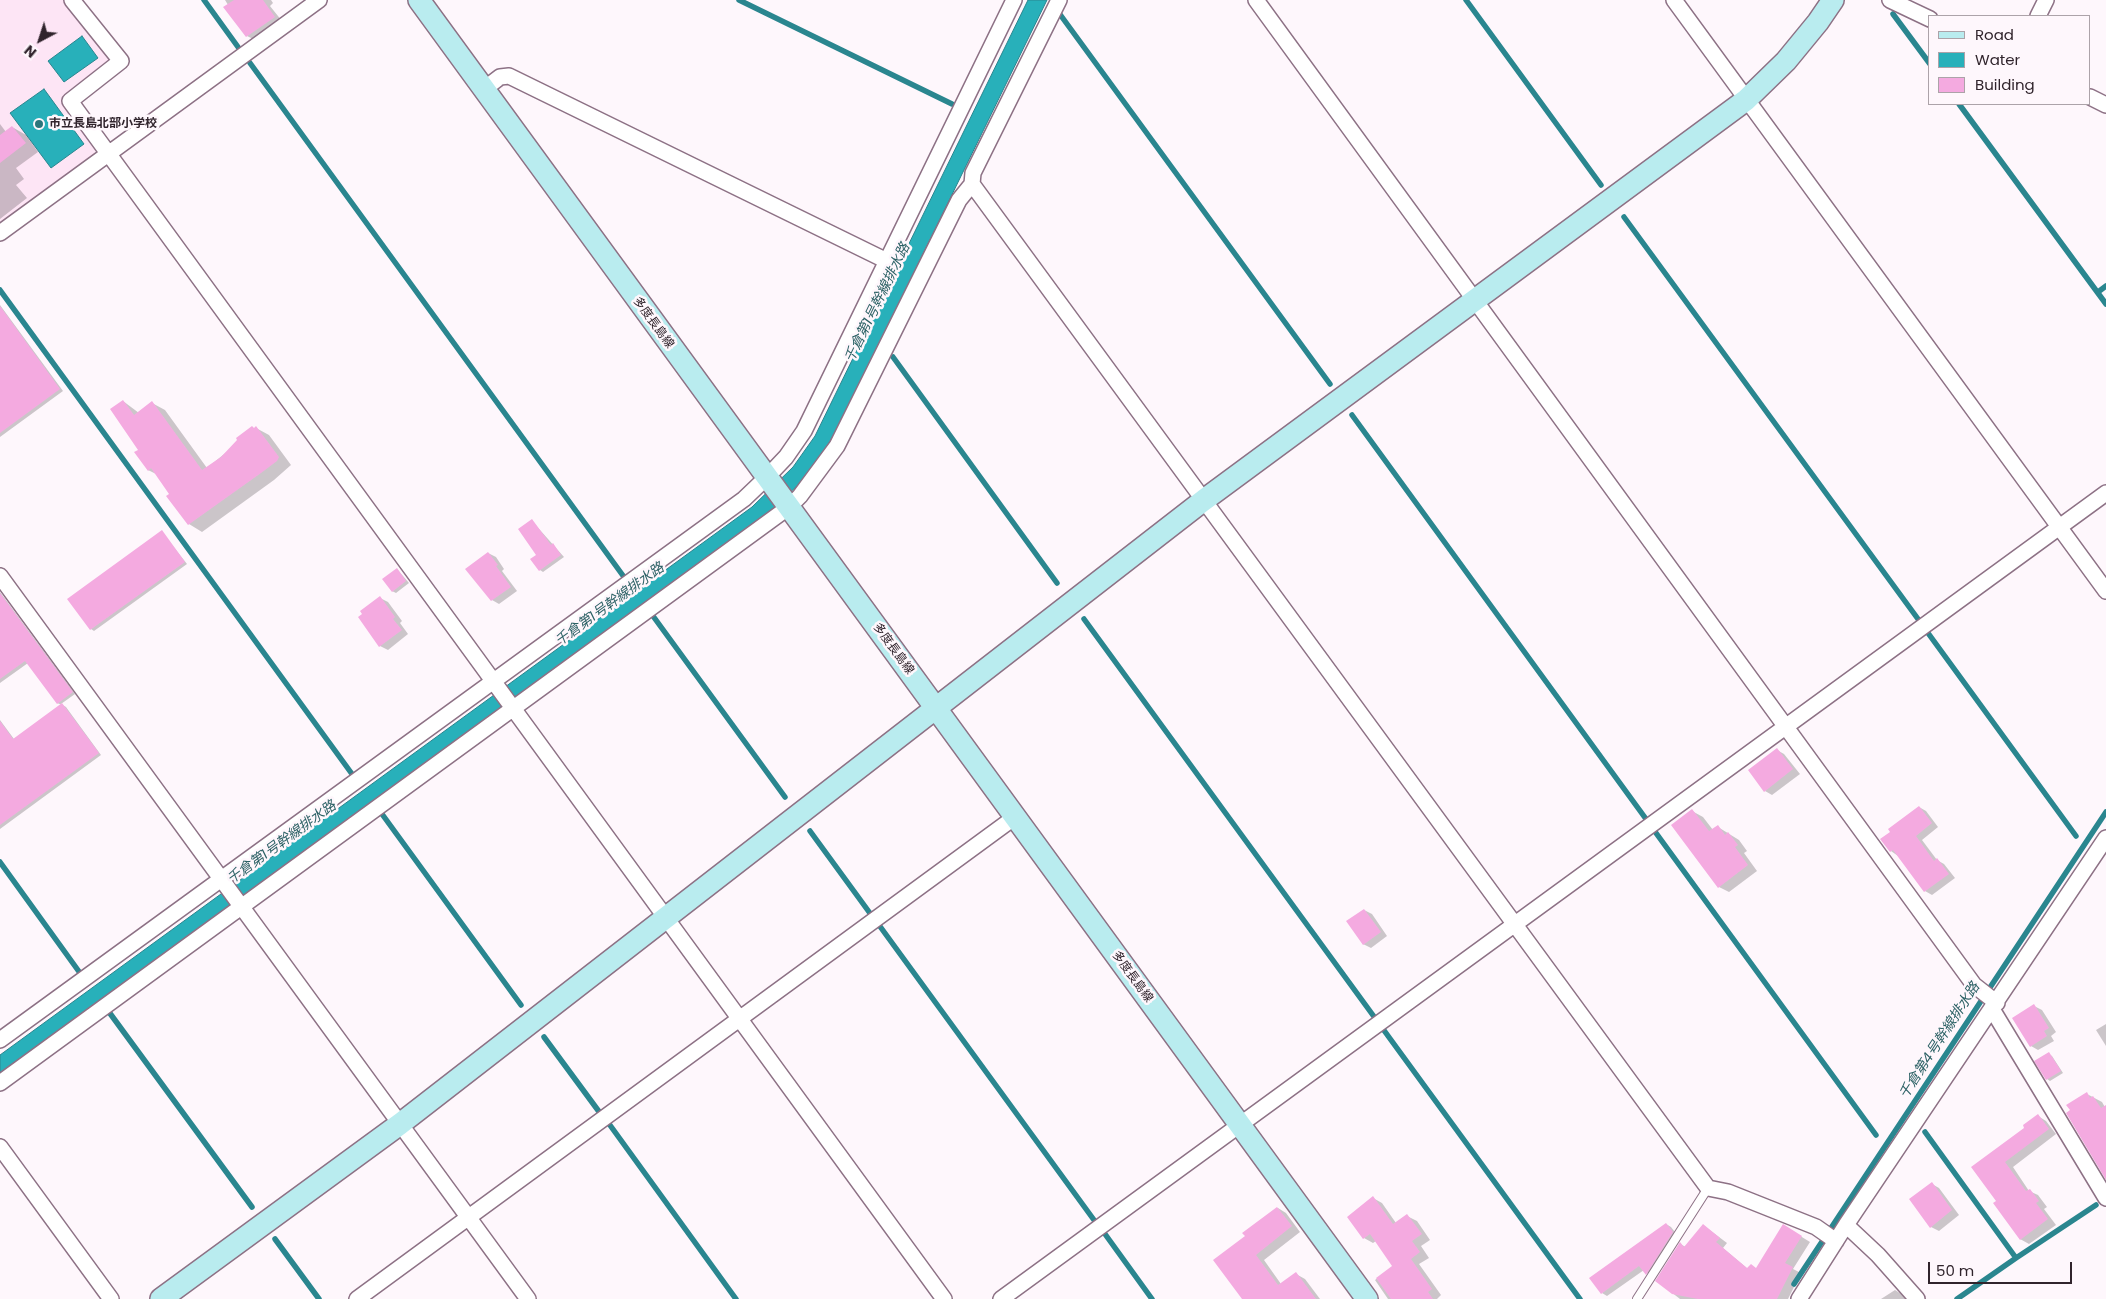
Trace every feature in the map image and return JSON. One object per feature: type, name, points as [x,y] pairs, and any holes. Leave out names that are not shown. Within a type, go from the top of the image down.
[{"type":"street","points":[[72,0],[121,61],[70,101],[944,1299]]},
{"type":"street","points":[[0,233],[319,0]]},
{"type":"street","name":"多度長島線","points":[[418,0],[1367,1299]]},
{"type":"street","points":[[0,1040],[224,881],[496,683],[744,499],[768,479],[804,431],[1014,0]]},
{"type":"street","points":[[0,1083],[800,496],[837,446],[959,200],[972,184],[973,173],[1059,0]]},
{"type":"street","points":[[1256,0],[1974,985],[1993,1004],[2106,1198]]},
{"type":"street","points":[[1674,0],[2106,591]]},
{"type":"street","points":[[160,1299],[400,1124],[1204,500],[1746,100],[1786,61],[1818,22],[1833,0]]},
{"type":"street","points":[[1890,0],[1928,18]]},
{"type":"street","points":[[2038,15],[2046,0]]},
{"type":"street","points":[[483,90],[500,77],[509,76],[887,261]]},
{"type":"street","points":[[2091,98],[2106,106]]},
{"type":"street","points":[[972,184],[1708,1188],[1728,1192],[1816,1227],[1834,1240]]},
{"type":"street","points":[[1001,1299],[1514,924],[1787,728],[2106,493]]},
{"type":"street","points":[[0,576],[528,1299]]},
{"type":"street","points":[[357,1299],[1015,817]]},
{"type":"street","points":[[1799,1299],[1834,1240],[1846,1225],[2106,838]]},
{"type":"street","points":[[0,1146],[111,1299]]},
{"type":"street","points":[[1846,1225],[1878,1254],[1917,1299]]},
{"type":"lane","points":[[1637,1299],[1708,1188]]},
{"type":"shaded area","name":"市立長島北部小学校","points":[[0,0],[64,0],[109,56],[108,65],[61,100],[96,147],[94,155],[0,225]]},
{"type":"water","points":[[1028,0],[1047,0],[836,432],[818,460],[798,485],[763,518],[0,1073],[0,1055],[752,507],[793,467],[815,436]]},
{"type":"water","points":[[82,36],[98,58],[64,82],[48,61]]},
{"type":"water","points":[[44,89],[84,144],[51,168],[10,113]]},
{"type":"building","points":[[234,0],[263,0],[275,17],[246,37],[223,7]]},
{"type":"building","points":[[12,126],[26,143],[0,163],[0,135]]},
{"type":"building","points":[[0,306],[60,389],[0,433]]},
{"type":"building","points":[[123,400],[134,415],[152,401],[202,470],[221,457],[237,440],[236,438],[252,426],[254,428],[256,426],[279,457],[277,461],[261,473],[188,525],[166,496],[169,494],[151,468],[148,471],[134,452],[138,450],[110,409]]},
{"type":"building","points":[[532,519],[551,545],[553,543],[561,555],[539,571],[530,559],[536,555],[518,529]]},
{"type":"building","points":[[162,530],[185,562],[90,630],[67,599]]},
{"type":"building","points":[[488,552],[511,587],[491,601],[465,569]]},
{"type":"building","points":[[397,568],[406,581],[392,592],[382,579]]},
{"type":"building","points":[[0,593],[73,692],[57,704],[25,661],[0,679]]},
{"type":"building","points":[[380,596],[395,617],[393,619],[402,630],[379,647],[358,617],[362,614],[360,611]]},
{"type":"building","points":[[62,703],[99,753],[0,825],[0,721],[13,739]]},
{"type":"building","points":[[1777,748],[1793,769],[1764,792],[1748,770]]},
{"type":"building","points":[[1919,806],[1932,823],[1916,836],[1934,861],[1937,858],[1949,874],[1924,892],[1893,850],[1890,852],[1880,839],[1890,832],[1888,829]]},
{"type":"building","points":[[1692,809],[1709,831],[1718,825],[1725,835],[1728,832],[1738,845],[1735,847],[1748,865],[1718,888],[1671,825]]},
{"type":"building","points":[[1364,909],[1381,932],[1363,945],[1346,921]]},
{"type":"building","points":[[2034,1004],[2049,1028],[2044,1031],[2047,1036],[2030,1047],[2012,1018]]},
{"type":"building","points":[[2049,1052],[2061,1071],[2046,1080],[2034,1061]]},
{"type":"building","points":[[2087,1092],[2090,1098],[2093,1096],[2101,1108],[2106,1105],[2106,1180],[2066,1113],[2070,1110],[2066,1105]]},
{"type":"building","points":[[2038,1114],[2049,1129],[2005,1162],[2026,1191],[2030,1189],[2039,1201],[2036,1203],[2048,1219],[2020,1240],[1993,1203],[1996,1201],[1971,1167],[2024,1128],[2023,1125]]},
{"type":"building","points":[[1932,1182],[1952,1210],[1930,1228],[1909,1199]]},
{"type":"building","points":[[1373,1196],[1393,1224],[1407,1214],[1422,1234],[1412,1241],[1420,1252],[1411,1259],[1432,1289],[1428,1292],[1433,1299],[1391,1299],[1376,1278],[1392,1266],[1370,1234],[1363,1239],[1347,1217]]},
{"type":"building","points":[[1277,1207],[1292,1226],[1256,1255],[1278,1285],[1296,1272],[1316,1299],[1242,1299],[1213,1260],[1245,1236],[1242,1233]]},
{"type":"building","points":[[1666,1223],[1673,1232],[1646,1275],[1639,1266],[1601,1294],[1589,1278]]},
{"type":"building","points":[[1703,1224],[1720,1238],[1716,1242],[1747,1268],[1751,1264],[1756,1268],[1783,1224],[1802,1236],[1785,1263],[1793,1267],[1777,1299],[1698,1299],[1672,1294],[1655,1281],[1680,1242],[1684,1247]]},
{"type":"waterway","points":[[204,0],[238,47]]},
{"type":"waterway","points":[[739,0],[952,104]]},
{"type":"waterway","points":[[1466,0],[1601,185]]},
{"type":"waterway","points":[[1059,13],[1330,384]]},
{"type":"waterway","points":[[1893,14],[1928,61]]},
{"type":"waterway","name":"千倉第1号幹線排水路","points":[[250,63],[624,577]]},
{"type":"waterway","points":[[1960,105],[2106,304]]},
{"type":"waterway","points":[[1624,217],[1918,619]]},
{"type":"waterway","points":[[2098,292],[2106,286]]},
{"type":"waterway","points":[[0,290],[352,774]]},
{"type":"waterway","points":[[893,357],[1057,583]]},
{"type":"waterway","points":[[1352,415],[1646,819]]},
{"type":"waterway","points":[[653,616],[785,797]]},
{"type":"waterway","points":[[1084,619],[1375,1018]]},
{"type":"waterway","points":[[1928,633],[2076,836]]},
{"type":"waterway","name":"千倉第4号幹線排水路","points":[[1794,1284],[2106,812]]},
{"type":"waterway","points":[[382,814],[521,1005]]},
{"type":"waterway","points":[[810,831],[872,916]]},
{"type":"waterway","points":[[1656,833],[1876,1135]]},
{"type":"waterway","points":[[0,862],[80,973]]},
{"type":"waterway","points":[[879,925],[1094,1220]]},
{"type":"waterway","points":[[109,1012],[252,1207]]},
{"type":"waterway","points":[[1383,1029],[1580,1299]]},
{"type":"waterway","points":[[544,1037],[600,1113]]},
{"type":"waterway","points":[[607,1121],[736,1299]]},
{"type":"waterway","points":[[1925,1132],[2016,1258],[2096,1205]]},
{"type":"waterway","points":[[1105,1234],[1152,1299]]},
{"type":"waterway","points":[[275,1239],[319,1299]]},
{"type":"waterway","points":[[1957,1299],[2016,1258]]},
{"type":"place","name":"市立長島北部小学校","points":[[39,124]]}]
